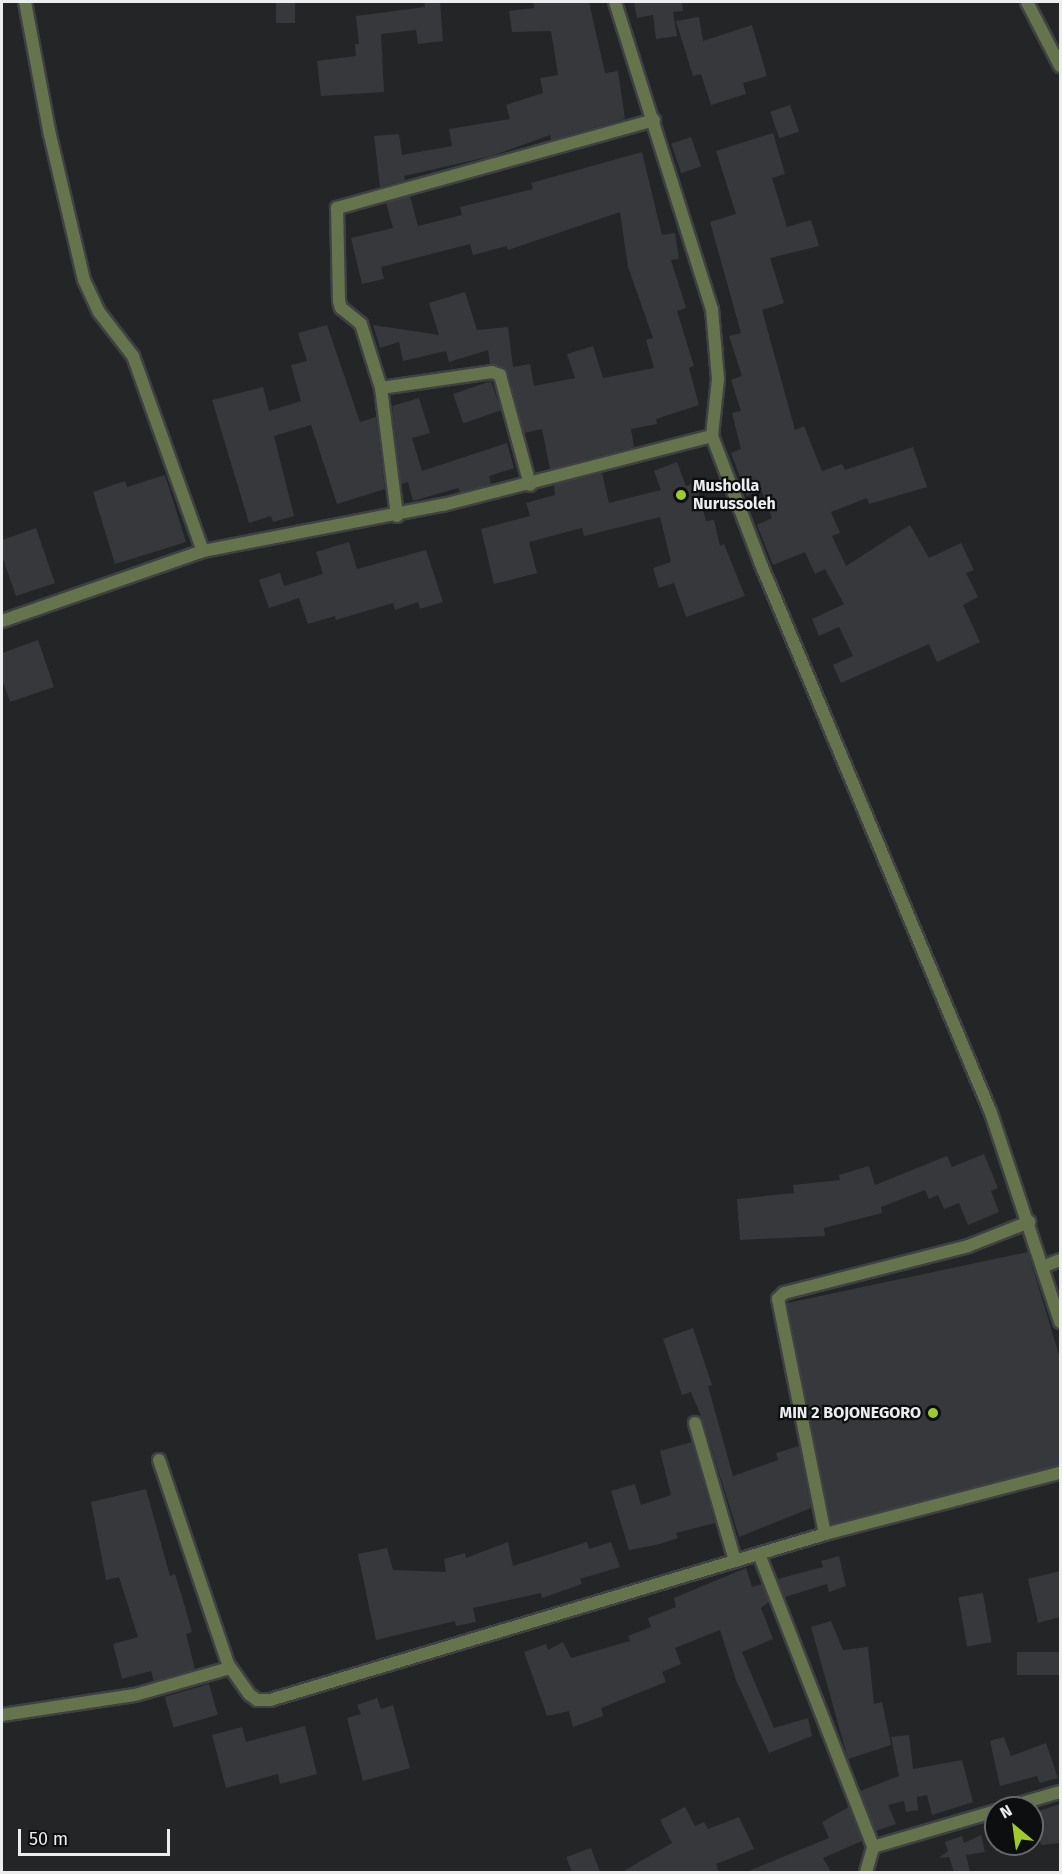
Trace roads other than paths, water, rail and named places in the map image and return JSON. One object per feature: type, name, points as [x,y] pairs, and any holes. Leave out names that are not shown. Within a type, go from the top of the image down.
[{"type":"street","points":[[25,2],[50,135],[84,279],[99,312],[133,356],[203,551]]},
{"type":"street","points":[[615,2],[712,309],[718,379],[712,436],[760,562],[940,983],[1029,1222],[1060,1322]]},
{"type":"street","points":[[1027,2],[1060,66]]},
{"type":"street","points":[[397,516],[381,388],[361,324],[341,308],[334,210],[654,120]]},
{"type":"street","points":[[381,388],[492,372],[500,375],[530,484]]},
{"type":"street","points":[[2,621],[203,551],[397,516],[712,436]]},
{"type":"street","points":[[825,1534],[778,1299],[784,1293],[968,1246],[1029,1222]]},
{"type":"street","points":[[1042,1267],[1060,1260]]},
{"type":"street","points":[[695,1423],[735,1561]]},
{"type":"street","points":[[159,1460],[230,1668],[249,1694],[257,1700],[270,1700],[825,1534],[1060,1473]]},
{"type":"street","points":[[759,1554],[873,1847],[866,1872]]},
{"type":"street","points":[[2,1715],[135,1695],[230,1668]]},
{"type":"street","points":[[1044,1797],[1060,1792]]},
{"type":"street","points":[[873,1847],[984,1815]]},
{"type":"place","name":"Musholla Nurussoleh","points":[[681,495]]},
{"type":"place","name":"MIN 2 BOJONEGORO","points":[[933,1413]]}]
